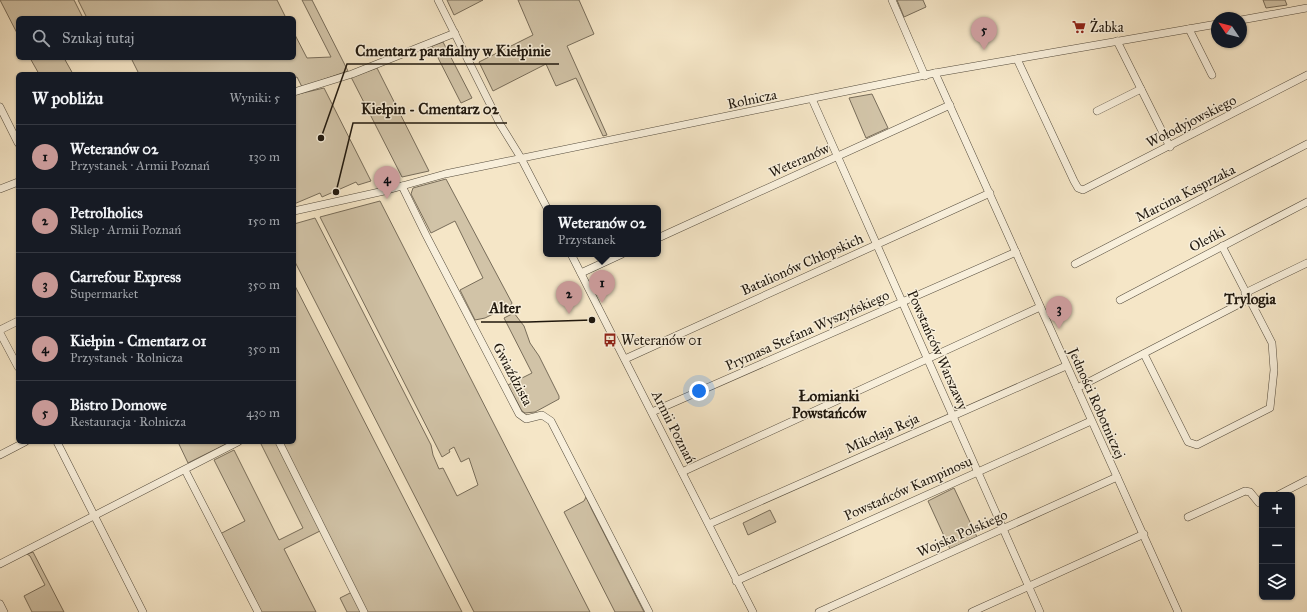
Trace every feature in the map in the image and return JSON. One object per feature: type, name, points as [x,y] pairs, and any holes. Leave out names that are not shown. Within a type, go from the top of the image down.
[{"type":"street","points":[[438,0],[500,124],[522,158],[546,205]]},
{"type":"street","points":[[892,0],[925,76]]},
{"type":"street","points":[[1247,19],[1307,8]]},
{"type":"street","name":"Rolnicza","points":[[296,211],[402,186],[445,174],[925,76],[1211,25]]},
{"type":"street","points":[[1189,29],[1212,75]]},
{"type":"street","points":[[296,91],[352,74],[455,33]]},
{"type":"street","points":[[1117,42],[1170,147]]},
{"type":"street","name":"Wołodyjowskiego","points":[[1017,59],[1074,181],[1078,188],[1086,190],[1307,75]]},
{"type":"street","name":"Jedności Robotniczej","points":[[935,74],[1178,612]]},
{"type":"street","points":[[1097,111],[1141,89]]},
{"type":"street","name":"Powstańców Warszawy","points":[[812,99],[1040,612]]},
{"type":"street","name":"Weteranów","points":[[661,237],[950,106]]},
{"type":"street","points":[[0,107],[16,139]]},
{"type":"street","name":"Marcina Kasprzaka","points":[[1075,264],[1307,144]]},
{"type":"street","points":[[0,188],[16,183]]},
{"type":"street","name":"Gwiaździsta","points":[[402,186],[519,414],[526,419],[542,415],[551,421],[649,612]]},
{"type":"street","name":"Batalionów Chłopskich","points":[[625,359],[990,193]]},
{"type":"street","name":"Oleńki","points":[[1120,300],[1307,202]]},
{"type":"street","points":[[1144,354],[1188,442],[1192,445],[1197,445],[1266,410],[1271,405],[1274,363],[1272,343],[1222,246]]},
{"type":"street","name":"Prymasa Stefana Wyszyńskiego","points":[[652,412],[1016,252]]},
{"type":"street","name":"Armii Poznań","points":[[573,257],[753,612]]},
{"type":"street","points":[[581,273],[616,257]]},
{"type":"street","points":[[1077,388],[1144,354],[1307,263]]},
{"type":"street","points":[[682,472],[1040,307]]},
{"type":"street","points":[[0,330],[16,322]]},
{"type":"street","points":[[0,333],[16,363]]},
{"type":"street","name":"Mikołaja Reja","points":[[709,524],[1066,366]]},
{"type":"street","name":"Powstańców Kampinosu","points":[[736,581],[977,471],[1091,421]]},
{"type":"street","points":[[0,455],[21,444]]},
{"type":"street","points":[[57,444],[143,612]]},
{"type":"street","points":[[0,564],[234,444]]},
{"type":"street","points":[[280,444],[364,612]]},
{"type":"street","points":[[185,470],[258,612]]},
{"type":"street","name":"Wojska Polskiego","points":[[818,612],[1116,477]]},
{"type":"street","points":[[1284,492],[1307,480]]},
{"type":"street","points":[[1188,517],[1245,491],[1250,492],[1259,503]]},
{"type":"street","points":[[972,612],[1144,534]]},
{"type":"street","points":[[0,604],[4,612]]},
{"type":"shaded area","points":[[0,0],[74,0],[82,16],[16,16],[16,31]]},
{"type":"shaded area","points":[[78,0],[277,0],[285,16],[86,16]]},
{"type":"shaded area","points":[[302,0],[312,0],[348,71],[302,87],[296,77],[296,72],[138,72],[132,60],[296,60],[296,37],[307,58],[331,57]]},
{"type":"shaded area","points":[[447,0],[483,0],[454,15]]},
{"type":"shaded area","points":[[518,0],[579,0],[594,34],[567,46],[607,135],[603,136],[576,78],[556,86],[546,64],[493,91],[479,62],[533,35]]},
{"type":"shaded area","points":[[897,0],[923,0],[926,7],[904,17]]},
{"type":"shaded area","points":[[1263,0],[1285,0],[1287,5],[1266,8]]},
{"type":"shaded area","points":[[443,42],[472,98],[461,103],[432,46]]},
{"type":"shaded area","points":[[31,60],[65,60],[72,72],[38,72]]},
{"type":"shaded area","points":[[377,68],[429,171],[402,177],[351,77]]},
{"type":"shaded area","points":[[324,88],[371,181],[358,185],[356,182],[322,197],[320,193],[296,203],[296,95]]},
{"type":"shaded area","points":[[872,94],[888,128],[866,138],[849,98]]},
{"type":"shaded area","points":[[446,179],[512,303],[511,305],[485,318],[475,320],[460,290],[483,278],[455,221],[431,233],[411,194],[413,188]]},
{"type":"shaded area","points":[[380,201],[590,612],[474,612],[296,264],[296,223],[315,218],[431,445],[433,455],[439,469],[443,468],[457,496],[478,485],[469,458],[461,462],[454,447],[449,450],[450,452],[442,457],[320,217]]},
{"type":"shaded area","points":[[296,288],[462,612],[366,612],[282,444],[296,444]]},
{"type":"shaded area","points":[[514,313],[524,326],[530,343],[539,356],[559,396],[559,399],[535,412],[525,413],[522,411],[508,385],[532,373],[504,318]]},
{"type":"shaded area","points":[[179,444],[226,444],[188,463]]},
{"type":"shaded area","points":[[261,444],[278,444],[322,530],[284,549],[316,612],[261,612],[220,534],[245,521],[214,460],[234,450],[279,540],[303,528]]},
{"type":"shaded area","points":[[954,488],[977,537],[950,549],[928,501]]},
{"type":"shaded area","points":[[586,497],[644,612],[615,612],[564,512],[584,501]]},
{"type":"shaded area","points":[[770,510],[776,522],[748,535],[743,523]]},
{"type":"shaded area","points":[[33,552],[64,612],[32,612],[24,596],[45,585],[30,556],[27,554]]},
{"type":"shaded area","points":[[352,592],[362,612],[347,612],[340,598]]},
{"type":"place","name":"Żabka","points":[[1079,27]]},
{"type":"place","name":"Bistro Domowe","points":[[984,50]]},
{"type":"place","name":"Cmentarz parafialny w Kiełpinie","points":[[321,138]]},
{"type":"place","name":"Kiełpin - Cmentarz 02","points":[[336,192]]},
{"type":"place","name":"Kiełpin - Cmentarz 01","points":[[387,199]]},
{"type":"place","name":"Weteranów 02","points":[[602,303]]},
{"type":"place","name":"Petrolholics","points":[[569,314]]},
{"type":"place","name":"Alter","points":[[592,320]]},
{"type":"place","name":"Carrefour Express","points":[[1059,329]]},
{"type":"place","name":"Weteranów 01","points":[[610,340]]},
{"type":"district","name":"Trylogia","points":[[1250,299]]},
{"type":"district","name":"Łomianki Powstańców","points":[[829,404]]}]
